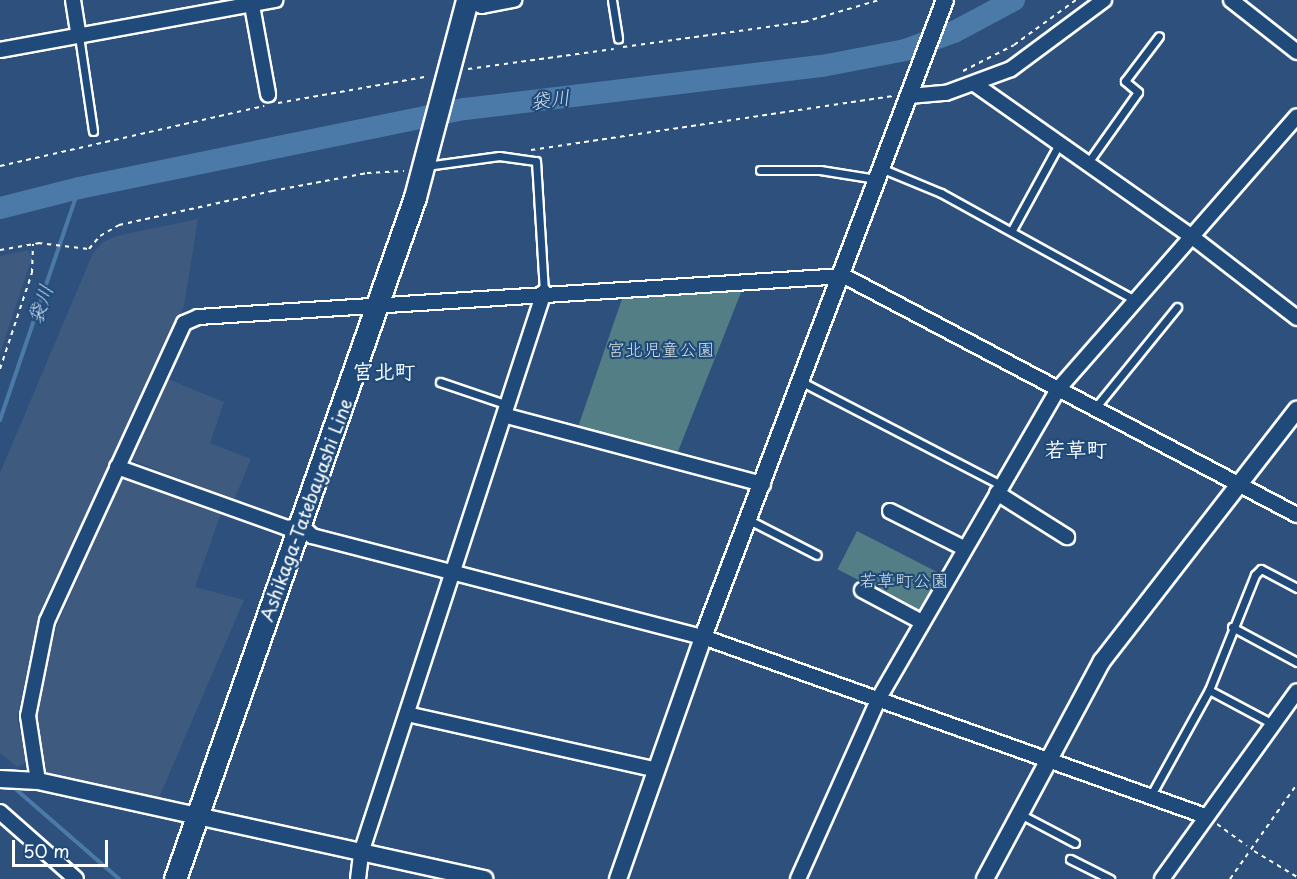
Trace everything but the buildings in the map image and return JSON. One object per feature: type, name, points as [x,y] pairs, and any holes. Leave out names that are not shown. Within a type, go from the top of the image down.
[{"type":"main road","name":"Ashikaga-Tatebayashi Line","points":[[175,879],[380,302],[424,167],[441,78],[467,0]]},
{"type":"street","points":[[73,0],[79,36]]},
{"type":"street","points":[[0,50],[251,2],[276,0]]},
{"type":"street","points":[[467,0],[482,6],[514,0]]},
{"type":"street","points":[[618,879],[703,637],[844,276],[881,174],[907,91],[945,0]]},
{"type":"street","points":[[907,91],[925,97],[976,85],[1011,69],[1104,0]]},
{"type":"street","points":[[1231,0],[1297,52]]},
{"type":"street","points":[[251,2],[268,94]]},
{"type":"street","points":[[976,85],[1191,236],[1297,318]]},
{"type":"street","points":[[798,879],[879,698],[964,548],[1059,388],[1297,116]]},
{"type":"street","points":[[38,780],[28,716],[43,633],[184,323],[198,316],[380,302],[844,276],[1297,515]]},
{"type":"street","points":[[358,879],[361,853],[508,411],[544,292]]},
{"type":"street","points":[[985,879],[1102,661],[1297,410]]},
{"type":"street","points":[[508,411],[763,484]]},
{"type":"street","points":[[117,467],[287,528],[301,525],[312,536],[703,637],[1050,758],[1210,819]]},
{"type":"street","points":[[999,489],[1067,537]]},
{"type":"street","points":[[890,511],[964,548]]},
{"type":"street","points":[[862,590],[922,622]]},
{"type":"street","points":[[1162,879],[1210,819],[1297,692]]},
{"type":"street","points":[[407,714],[657,770]]},
{"type":"street","points":[[0,779],[20,777],[38,780],[198,818],[484,879]]},
{"type":"street","points":[[0,814],[76,879]]},
{"type":"lane","points":[[612,0],[618,39]]},
{"type":"lane","points":[[79,36],[93,131]]},
{"type":"lane","points":[[1087,164],[1138,92],[1125,81],[1159,36]]},
{"type":"lane","points":[[1012,230],[1059,144]]},
{"type":"lane","points":[[424,167],[499,156],[536,161],[544,292]]},
{"type":"lane","points":[[760,170],[820,170],[881,174],[941,193],[1012,230],[1135,300]]},
{"type":"lane","points":[[1095,408],[1177,307]]},
{"type":"lane","points":[[440,382],[508,411]]},
{"type":"lane","points":[[802,382],[999,489]]},
{"type":"lane","points":[[749,520],[817,555]]},
{"type":"lane","points":[[1151,795],[1209,690],[1232,627],[1261,569],[1297,588]]},
{"type":"lane","points":[[1232,627],[1297,662]]},
{"type":"lane","points":[[1209,690],[1273,724]]},
{"type":"lane","points":[[1020,814],[1075,843]]},
{"type":"lane","points":[[1070,860],[1110,879]]},
{"type":"path","points":[[468,69],[804,22],[879,0]]},
{"type":"path","points":[[957,74],[1014,45],[1076,0]]},
{"type":"path","points":[[0,166],[270,105],[441,78]]},
{"type":"path","points":[[499,156],[907,91]]},
{"type":"path","points":[[0,250],[33,243],[89,249],[100,236],[130,222],[367,173],[424,167]]},
{"type":"path","points":[[0,369],[32,273],[33,243]]},
{"type":"path","points":[[1230,879],[1297,784]]},
{"type":"path","points":[[1210,819],[1247,846]]},
{"type":"path","points":[[1254,851],[1297,877]]},
{"type":"shaded area","points":[[198,219],[184,306],[39,614],[17,719],[28,762],[17,767],[0,753],[0,473],[93,253],[103,242],[116,236]]},
{"type":"shaded area","points":[[28,250],[32,257],[0,354],[0,256]]},
{"type":"shaded area","points":[[168,379],[224,402],[210,443],[251,459],[234,500],[129,459]]},
{"type":"shaded area","points":[[122,476],[222,510],[195,587],[244,600],[158,800],[47,773],[36,724],[43,675],[57,626]]},
{"type":"green space","name":"宮北児童公園","points":[[742,290],[677,454],[577,430],[623,296]]},
{"type":"green space","name":"若草町公園","points":[[857,531],[942,574],[922,612],[837,569]]},
{"type":"waterway","name":"袋川","points":[[0,208],[79,188],[465,109],[822,66],[905,50],[954,32],[1014,0]]},
{"type":"waterway","name":"袋川","points":[[0,420],[79,188]]},
{"type":"waterway","name":"袋川","points":[[11,785],[119,879]]},
{"type":"district","name":"宮北町","points":[[384,370]]},
{"type":"district","name":"若草町","points":[[1076,448]]}]
